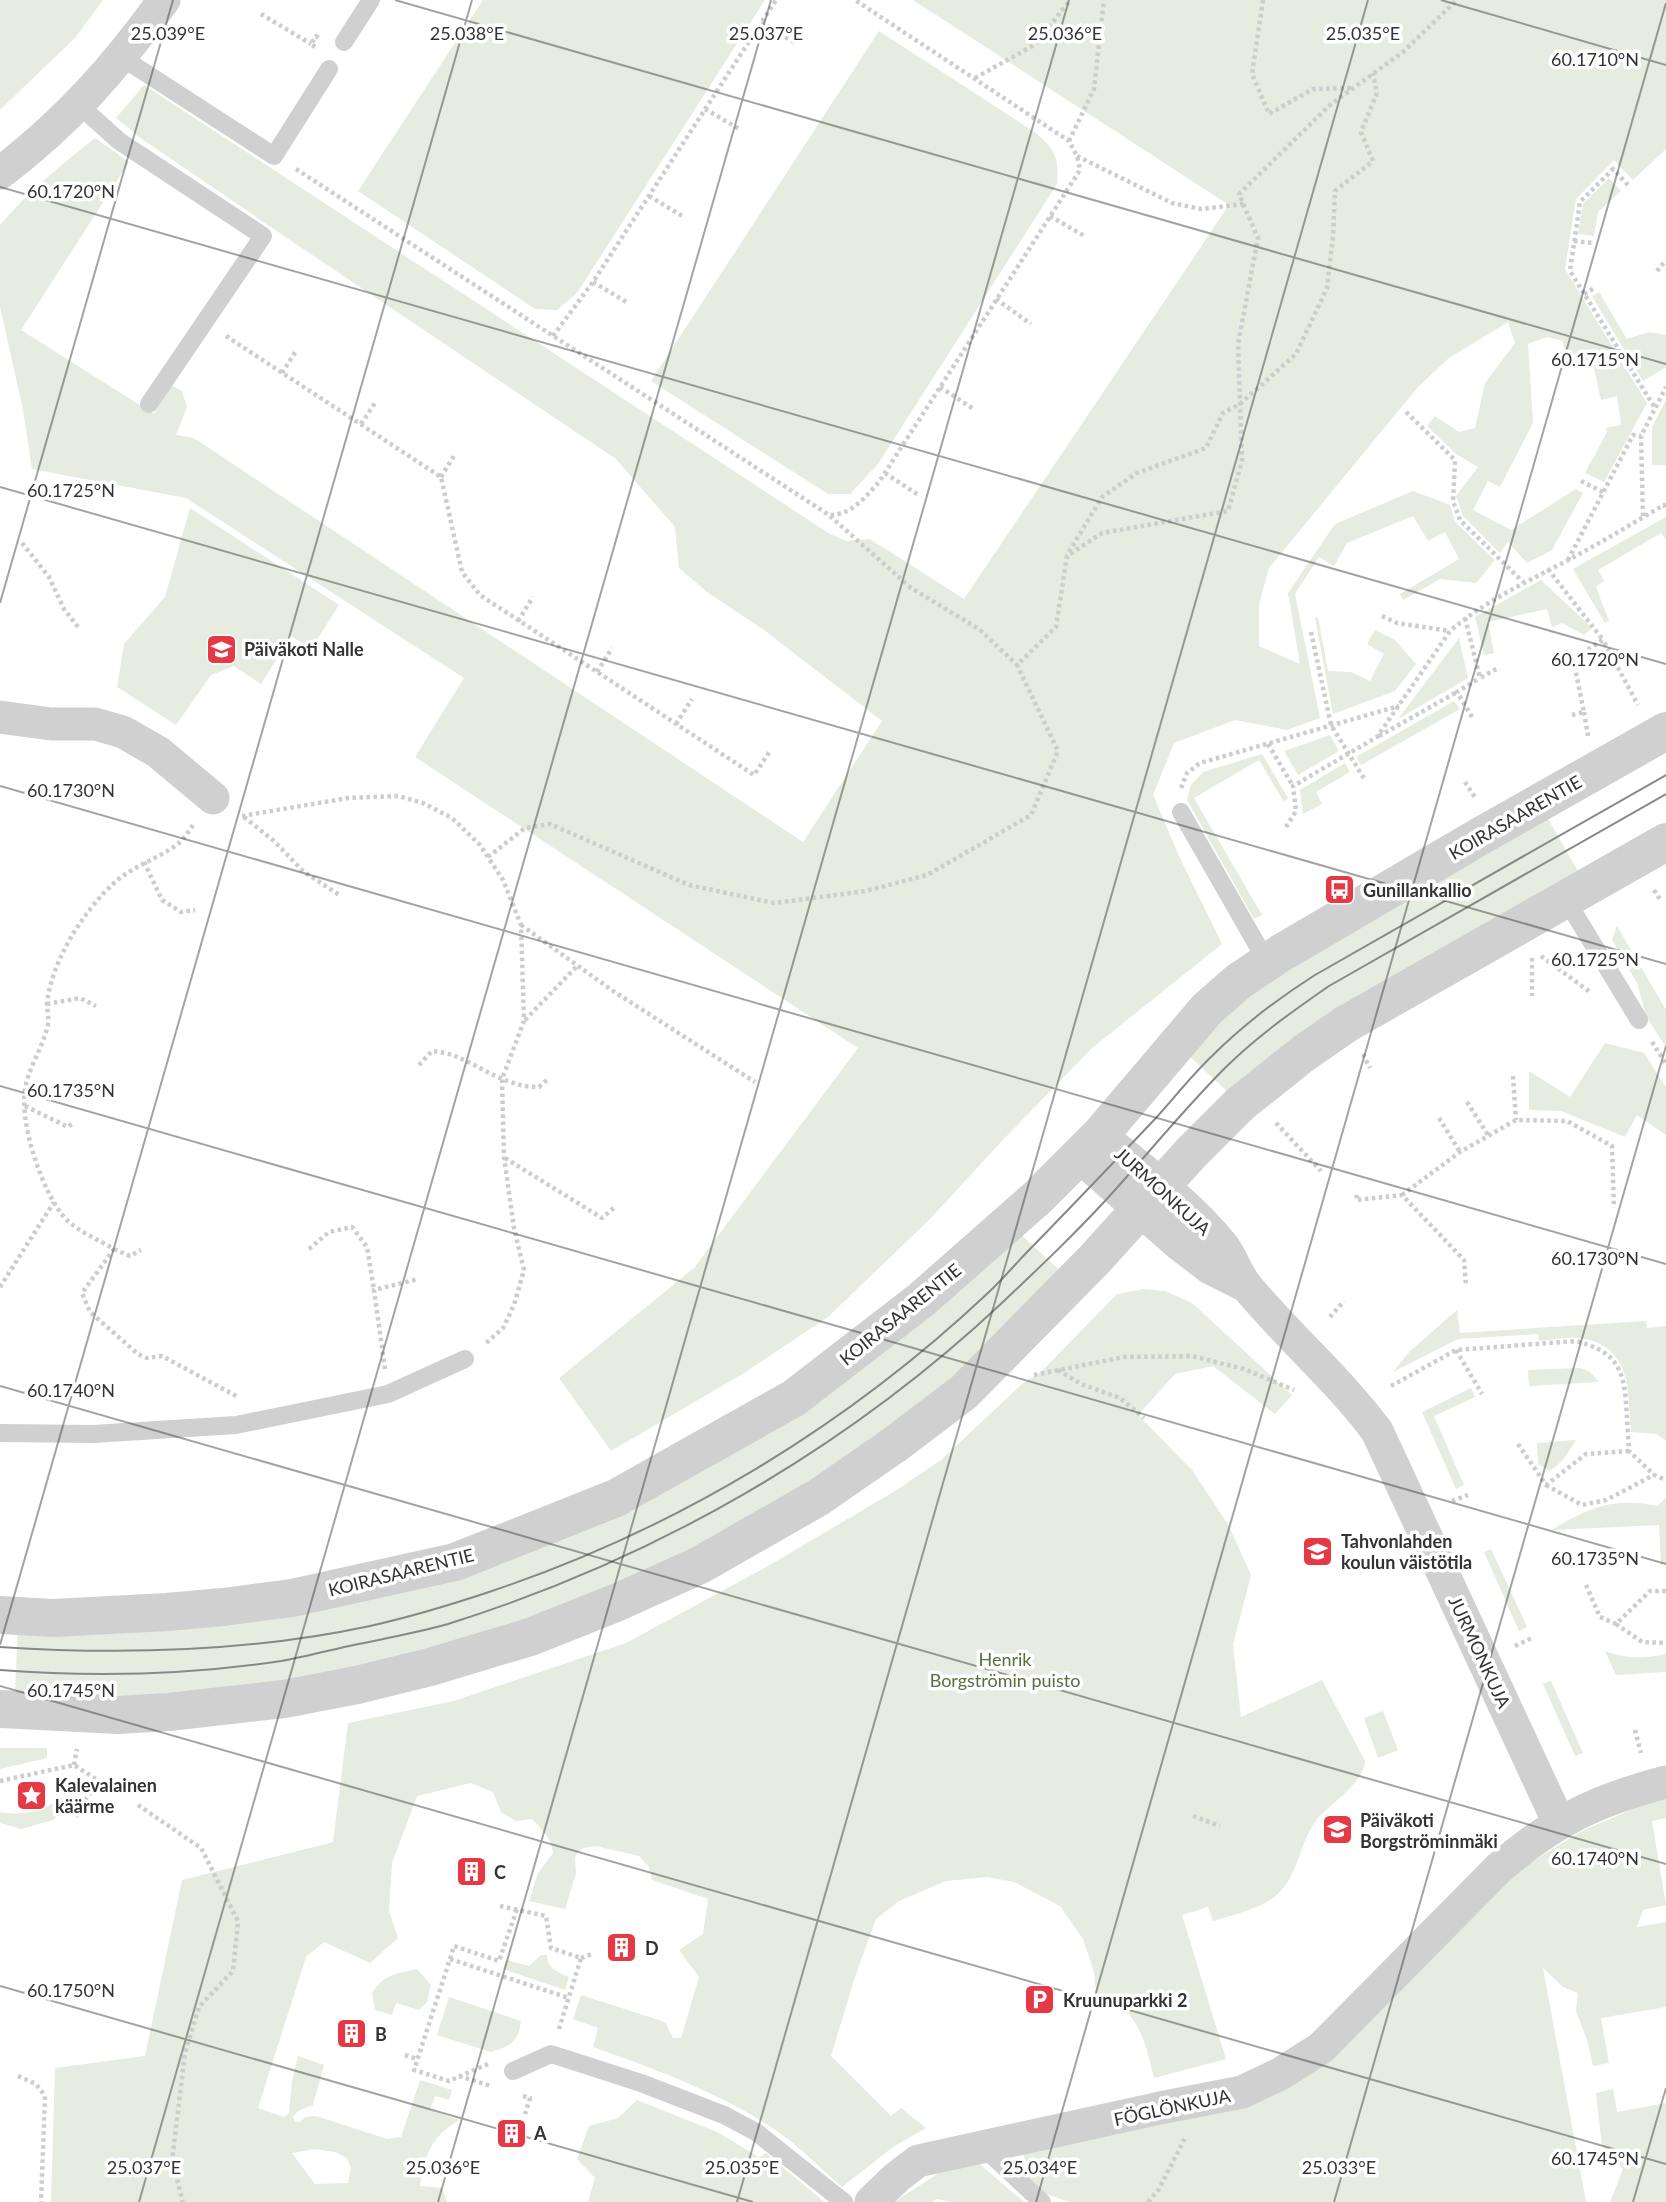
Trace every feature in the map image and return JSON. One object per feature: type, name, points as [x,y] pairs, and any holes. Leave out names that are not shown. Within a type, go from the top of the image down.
[{"type":"street","points":[[0,173],[55,129],[79,105],[121,57],[164,0]]},
{"type":"street","points":[[0,717],[39,723],[95,724],[123,732],[158,752],[213,798]]},
{"type":"street","name":"KOIRASAARENTIE","points":[[0,1615],[53,1618],[167,1612],[292,1598],[455,1562],[616,1498],[794,1398],[921,1300],[1031,1204],[1089,1145],[1207,1009],[1239,981],[1484,834],[1653,720]]},
{"type":"street","points":[[0,1709],[118,1715],[169,1712],[284,1699],[357,1685],[430,1667],[530,1636],[618,1602],[700,1565],[818,1497],[894,1445],[964,1392],[1094,1260],[1240,1104],[1314,1046],[1346,1024],[1666,842]]},
{"type":"street","name":"JURMONKUJA","points":[[1089,1145],[1151,1198],[1210,1268],[1246,1286],[1348,1393],[1377,1431],[1559,1823]]},
{"type":"street","name":"FÖGLÖNKUJA","points":[[871,2202],[918,2161],[1241,2092],[1280,2074],[1321,2048],[1528,1842],[1587,1808],[1624,1793],[1655,1773]]},
{"type":"lane","points":[[344,42],[372,0]]},
{"type":"lane","points":[[121,57],[274,156],[330,69]]},
{"type":"lane","points":[[79,105],[119,141],[263,236],[149,404]]},
{"type":"lane","points":[[1181,812],[1267,962]]},
{"type":"lane","points":[[1565,898],[1639,1020]]},
{"type":"lane","points":[[0,1433],[93,1434],[236,1425],[388,1394],[465,1359]]},
{"type":"lane","points":[[513,2071],[551,2053],[641,2083],[724,2115],[756,2132],[844,2202]]},
{"type":"lane","points":[[983,2147],[1042,2202]]},
{"type":"path","points":[[553,336],[593,282],[776,0]]},
{"type":"path","points":[[829,515],[839,515],[859,504],[884,473],[1080,170],[1077,156],[1069,141],[855,0]]},
{"type":"path","points":[[974,78],[1035,44],[1070,0]]},
{"type":"path","points":[[1069,141],[1094,89],[1104,0]]},
{"type":"path","points":[[1263,0],[1252,74],[1269,114],[1313,89],[1354,88]]},
{"type":"path","points":[[1067,556],[1102,533],[1228,511],[1242,461],[1238,344],[1258,238],[1239,194],[1330,105],[1403,52],[1457,0]]},
{"type":"path","points":[[261,14],[311,44]]},
{"type":"path","points":[[761,23],[797,44]]},
{"type":"path","points":[[1017,665],[1056,628],[1067,556],[1102,497],[1137,473],[1206,449],[1223,413],[1240,404],[1296,354],[1327,288],[1335,191],[1373,161],[1361,132],[1377,93],[1373,74]]},
{"type":"path","points":[[705,109],[741,130]]},
{"type":"path","points":[[274,156],[829,515],[911,588],[979,629],[1017,665],[1058,751],[1031,815],[927,875],[866,891],[774,903],[689,885],[550,824],[525,828],[488,857]]},
{"type":"path","points":[[1077,156],[1172,203],[1200,209],[1244,204]]},
{"type":"path","points":[[1628,185],[1613,169],[1580,202],[1570,271],[1656,408]]},
{"type":"path","points":[[649,196],[684,217]]},
{"type":"path","points":[[1050,216],[1086,237]]},
{"type":"path","points":[[1574,241],[1593,243]]},
{"type":"path","points":[[1666,260],[1657,271],[1666,273]]},
{"type":"path","points":[[593,282],[628,303]]},
{"type":"path","points":[[1584,294],[1596,287]]},
{"type":"path","points":[[996,299],[1031,324]]},
{"type":"path","points":[[205,321],[441,477]]},
{"type":"path","points":[[282,373],[296,351]]},
{"type":"path","points":[[940,387],[975,410]]},
{"type":"path","points":[[1643,517],[1641,436],[1666,387]]},
{"type":"path","points":[[361,424],[375,403]]},
{"type":"path","points":[[1406,412],[1455,460],[1454,501],[1460,520],[1523,582]]},
{"type":"path","points":[[1567,561],[1633,435],[1641,436]]},
{"type":"path","points":[[455,454],[441,477],[462,572],[480,595],[754,775],[771,751]]},
{"type":"path","points":[[884,473],[920,495]]},
{"type":"path","points":[[1581,481],[1603,492]]},
{"type":"path","points":[[1377,737],[1450,631],[1465,618],[1523,582],[1567,561],[1665,506]]},
{"type":"path","points":[[22,542],[49,577],[64,609],[78,627]]},
{"type":"path","points":[[1548,569],[1603,640],[1653,720]]},
{"type":"path","points":[[518,621],[533,597]]},
{"type":"path","points":[[1382,617],[1397,623],[1450,631]]},
{"type":"path","points":[[1465,618],[1480,678]]},
{"type":"path","points":[[1311,632],[1331,725],[1365,779]]},
{"type":"path","points":[[1590,747],[1573,659],[1603,640]]},
{"type":"path","points":[[597,672],[612,648]]},
{"type":"path","points":[[1293,786],[1498,668]]},
{"type":"path","points":[[1457,692],[1472,717]]},
{"type":"path","points":[[676,724],[692,699]]},
{"type":"path","points":[[1181,812],[1177,799],[1187,774],[1200,763],[1399,706]]},
{"type":"path","points":[[1572,715],[1584,712]]},
{"type":"path","points":[[1268,744],[1293,786],[1296,811],[1286,827]]},
{"type":"path","points":[[1465,782],[1481,807]]},
{"type":"path","points":[[244,817],[348,798],[398,796],[423,803],[452,818],[480,845],[503,880],[521,925],[524,1021],[502,1079],[504,1157],[514,1228],[524,1270],[514,1304],[503,1328],[477,1352],[465,1359]]},
{"type":"path","points":[[141,1250],[130,1256],[67,1221],[37,1167],[28,1135],[24,1105],[25,1085],[48,1023],[47,1004],[53,975],[67,945],[83,920],[113,884],[144,862],[173,848],[184,838],[213,798],[244,817],[274,841],[304,872],[341,895]]},
{"type":"path","points":[[144,862],[162,900],[181,912],[195,910]]},
{"type":"path","points":[[521,925],[632,1004],[755,1082]]},
{"type":"path","points":[[1532,996],[1532,950],[1597,997]]},
{"type":"path","points":[[524,1021],[578,965]]},
{"type":"path","points":[[47,1004],[80,998],[96,1006]]},
{"type":"path","points":[[419,1065],[432,1051],[452,1055],[502,1079],[530,1088],[539,1087],[548,1079]]},
{"type":"path","points":[[1513,1076],[1516,1120]]},
{"type":"path","points":[[1467,1102],[1488,1135]]},
{"type":"path","points":[[24,1105],[68,1127],[74,1122]]},
{"type":"path","points":[[1267,1113],[1321,1171]]},
{"type":"path","points":[[1440,1118],[1460,1152]]},
{"type":"path","points":[[1357,1195],[1356,1200],[1402,1195],[1460,1152],[1516,1120],[1567,1121],[1612,1146],[1614,1208]]},
{"type":"path","points":[[504,1157],[603,1218],[616,1206]]},
{"type":"path","points":[[1402,1195],[1464,1260],[1466,1286]]},
{"type":"path","points":[[0,1287],[54,1201]]},
{"type":"path","points":[[309,1250],[329,1231],[352,1227],[367,1247],[388,1394]]},
{"type":"path","points":[[114,1249],[82,1293],[90,1312],[138,1354],[147,1358],[162,1356],[272,1418]]},
{"type":"path","points":[[374,1290],[418,1279]]},
{"type":"path","points":[[1330,1317],[1344,1301]]},
{"type":"path","points":[[1391,1385],[1456,1350],[1576,1341],[1591,1345],[1605,1352],[1621,1372],[1625,1386],[1629,1451],[1654,1475],[1666,1480]]},
{"type":"path","points":[[1456,1350],[1482,1394]]},
{"type":"path","points":[[1024,1377],[1124,1357],[1192,1356],[1244,1368],[1298,1392]]},
{"type":"path","points":[[1058,1370],[1081,1384],[1120,1398],[1144,1418]]},
{"type":"path","points":[[1518,1444],[1546,1485],[1582,1505],[1606,1500],[1654,1475]]},
{"type":"path","points":[[1546,1485],[1586,1454],[1629,1451]]},
{"type":"path","points":[[1452,1502],[1468,1495]]},
{"type":"path","points":[[1586,1586],[1600,1617],[1616,1624],[1642,1642],[1666,1643]]},
{"type":"path","points":[[1616,1624],[1650,1591],[1666,1591]]},
{"type":"path","points":[[1515,1646],[1532,1638]]},
{"type":"path","points":[[1635,1730],[1655,1773]]},
{"type":"path","points":[[0,1781],[74,1765],[99,1781],[75,1814],[79,1816]]},
{"type":"path","points":[[138,1805],[201,1848],[238,1921],[233,1971],[199,2007],[185,2053],[172,2161],[183,2202]]},
{"type":"path","points":[[145,1821],[153,1816]]},
{"type":"path","points":[[1194,1816],[1220,1825]]},
{"type":"path","points":[[500,1906],[546,1916],[551,1948],[581,1958],[592,1954]]},
{"type":"path","points":[[443,2079],[414,2070],[454,1946],[499,1961],[517,1909]]},
{"type":"path","points":[[551,2053],[581,1958]]},
{"type":"path","points":[[450,1959],[569,1998]]},
{"type":"path","points":[[405,2055],[417,2059]]},
{"type":"path","points":[[18,2076],[36,2084],[45,2096],[41,2202]]},
{"type":"path","points":[[1148,2202],[1159,2189],[1176,2157],[1202,2100]]},
{"type":"green space","points":[[0,0],[103,0],[75,38],[0,110]]},
{"type":"green space","points":[[483,0],[765,0],[577,293],[557,310],[535,309],[358,191]]},
{"type":"green space","points":[[913,0],[1666,0],[1666,149],[1633,180],[1614,160],[1576,199],[1565,269],[1647,403],[1604,482],[1585,473],[1607,432],[1606,428],[1621,425],[1617,396],[1601,400],[1592,360],[1565,361],[1563,341],[1547,337],[1528,344],[1533,423],[1500,487],[1488,481],[1473,510],[1511,530],[1576,489],[1583,493],[1552,550],[1527,563],[1508,542],[1500,553],[1463,516],[1456,496],[1478,467],[1456,454],[1427,426],[1435,416],[1459,432],[1475,428],[1485,383],[1515,343],[1508,322],[1449,358],[1417,388],[1269,568],[1259,604],[1259,646],[1300,664],[1288,593],[1335,524],[1413,491],[1450,505],[1455,522],[1495,560],[1476,583],[1440,579],[1403,600],[1400,594],[1459,559],[1445,532],[1428,541],[1413,516],[1347,543],[1334,566],[1319,557],[1295,594],[1320,718],[1287,730],[1235,720],[1174,743],[1153,795],[1222,944],[1092,1048],[929,1220],[828,1317],[744,1373],[611,1451],[559,1378],[694,1268],[858,1048],[415,757],[464,678],[186,498],[32,469],[23,410],[0,307],[0,225],[33,190],[95,138],[129,162],[21,330],[154,414],[171,385],[182,391],[187,407],[176,435],[194,438],[803,842],[882,721],[764,630],[707,592],[679,568],[675,527],[616,459],[287,238],[142,139],[116,118],[144,85],[830,534],[846,541],[870,539],[964,599],[1229,205]]},
{"type":"green space","points":[[879,31],[1036,133],[1048,144],[1054,155],[1057,184],[878,464],[850,494],[828,494],[651,381]]},
{"type":"green space","points":[[1609,178],[1621,191],[1598,212],[1594,236],[1578,234],[1583,204]]},
{"type":"green space","points":[[1599,292],[1627,339],[1649,332],[1666,335],[1666,367],[1643,381],[1592,296]]},
{"type":"green space","points":[[1666,400],[1666,465],[1652,465],[1652,427]]},
{"type":"green space","points":[[190,508],[339,605],[311,649],[291,636],[261,684],[234,666],[211,675],[176,725],[117,687],[124,644],[165,597]]},
{"type":"green space","points":[[1666,517],[1666,540],[1661,533],[1598,570],[1604,581],[1596,587],[1609,621],[1605,623],[1573,569]]},
{"type":"green space","points":[[1541,580],[1592,628],[1584,635],[1562,623],[1552,627],[1547,609],[1488,622],[1494,653],[1484,655],[1475,617]]},
{"type":"green space","points":[[1318,617],[1328,671],[1351,672],[1370,681],[1384,654],[1367,644],[1375,630],[1395,640],[1416,664],[1395,691],[1333,714],[1315,618]]},
{"type":"green space","points":[[1459,638],[1468,678],[1398,719]]},
{"type":"green space","points":[[1454,701],[1460,709],[1361,765],[1356,757]]},
{"type":"green space","points":[[1330,735],[1339,751],[1298,775],[1284,751]]},
{"type":"green space","points":[[1262,754],[1288,798],[1284,802],[1259,760],[1194,798],[1262,915],[1254,919],[1187,800],[1191,785],[1203,772]]},
{"type":"green space","points":[[1345,763],[1350,772],[1316,792],[1322,804],[1303,814],[1300,790]]},
{"type":"green space","points":[[1543,810],[1579,873],[1233,1097],[1183,1050],[1212,1019]]},
{"type":"green space","points":[[1617,926],[1666,1010],[1666,1047],[1646,1016],[1637,983],[1612,940]]},
{"type":"green space","points":[[1605,1043],[1644,1053],[1666,1087],[1666,1135],[1637,1115],[1625,1137],[1561,1111],[1529,1110],[1529,1071],[1570,1097]]},
{"type":"green space","points":[[1015,1229],[1067,1277],[1011,1335],[778,1510],[476,1645],[162,1703],[15,1692],[18,1627],[563,1531]]},
{"type":"green space","name":"Henrik Borgströmin puisto","points":[[1144,1289],[1165,1291],[1192,1303],[1292,1395],[1275,1414],[1213,1366],[1175,1374],[1138,1415],[1192,1470],[1229,1526],[1251,1575],[1233,1645],[1241,1717],[1322,1680],[1365,1761],[1359,1777],[1311,1828],[1289,1880],[1273,1898],[1252,1909],[1213,1921],[1208,1907],[1182,1915],[1226,2059],[1154,2078],[1143,2038],[1131,2016],[1122,2007],[1096,1993],[1094,1972],[1083,1939],[1060,1906],[1014,1882],[987,1877],[946,1881],[899,1901],[876,1919],[831,2056],[891,2116],[901,2108],[926,2128],[893,2147],[842,2187],[794,2144],[756,2117],[688,2083],[593,2047],[598,2028],[573,2019],[581,1995],[665,2022],[673,2038],[681,2038],[699,1977],[679,1950],[703,1934],[708,1899],[652,1880],[649,1867],[639,1856],[596,1846],[583,1848],[577,1853],[576,1874],[565,1909],[529,1901],[538,1873],[553,1853],[549,1839],[532,1819],[516,1821],[501,1812],[493,1792],[471,1783],[417,1796],[392,1863],[389,1911],[398,1938],[370,1963],[324,1942],[306,1957],[258,2108],[284,2117],[289,2113],[298,2056],[324,2065],[313,2105],[298,2111],[293,2117],[295,2122],[316,2116],[387,2139],[401,2137],[420,2080],[452,2090],[449,2100],[435,2096],[430,2110],[459,2120],[442,2133],[431,2147],[420,2186],[442,2188],[447,2202],[51,2202],[55,2068],[145,2056],[182,1880],[333,1842],[348,1723],[454,1701],[626,1643],[768,1566],[895,1491],[941,1460],[1022,1384],[1041,1372],[1117,1294]],"holes":[[[315,2149],[335,2152],[347,2158],[351,2168],[348,2183],[315,2184],[292,2153]]]},
{"type":"green space","points":[[1457,1310],[1460,1333],[1646,1321],[1647,1328],[1666,1326],[1666,1441],[1657,1434],[1631,1432],[1624,1372],[1609,1349],[1596,1342],[1578,1338],[1539,1341],[1538,1334],[1458,1339],[1393,1372],[1410,1351]]},
{"type":"green space","points":[[1579,1368],[1589,1371],[1599,1382],[1529,1386],[1528,1370]]},
{"type":"green space","points":[[1471,1388],[1475,1397],[1434,1416],[1464,1485],[1456,1489],[1422,1412]]},
{"type":"green space","points":[[1576,1440],[1554,1468],[1549,1471],[1538,1464],[1537,1443]]},
{"type":"green space","points":[[1666,1498],[1666,1563],[1661,1565],[1659,1525],[1551,1530],[1601,1506],[1627,1503],[1657,1506]]},
{"type":"green space","points":[[1491,1549],[1527,1627],[1519,1631],[1484,1552]]},
{"type":"green space","points":[[1605,1651],[1635,1657],[1666,1654],[1666,1672],[1616,1675]]},
{"type":"green space","points":[[1551,1681],[1583,1753],[1575,1756],[1543,1684]]},
{"type":"green space","points":[[1383,1711],[1398,1750],[1378,1758],[1364,1718]]},
{"type":"green space","points":[[0,1748],[47,1748],[47,1758],[0,1769]]},
{"type":"green space","points":[[69,1794],[81,1797],[53,1820],[21,1829],[0,1823],[0,1812],[20,1813],[36,1810]]},
{"type":"green space","points":[[1666,1797],[1666,1818],[1652,1821],[1666,1905],[1643,1910],[1637,1927],[1666,1922],[1666,2007],[1601,2018],[1609,2063],[1593,2066],[1576,2011],[1578,1993],[1563,1987],[1543,1968],[1586,2202],[1070,2202],[1043,2193],[1030,2181],[1023,2153],[1246,2101],[1522,1868],[1582,1831]]},
{"type":"green space","points":[[541,1955],[547,1955],[551,1966],[569,1977],[565,1990],[503,1969],[506,1960],[529,1966]]},
{"type":"green space","points":[[417,1969],[431,1985],[427,2002],[419,2010],[396,2003],[392,2015],[375,2010],[372,1993],[381,1982]]},
{"type":"green space","points":[[449,1997],[521,2021],[518,2034],[504,2048],[491,2052],[437,2035]]},
{"type":"green space","points":[[1613,2089],[1617,2112],[1666,2103],[1666,2202],[1610,2202],[1623,2169],[1602,2146],[1596,2093]]},
{"type":"green space","points":[[637,2100],[717,2132],[759,2157],[766,2153],[824,2202],[588,2202],[595,2178],[577,2159],[589,2126],[618,2118]]},
{"type":"green space","points":[[976,2161],[1024,2202],[952,2202],[937,2199],[931,2202],[894,2202],[945,2169]]},
{"type":"tram line","points":[[0,1647],[92,1651],[185,1649],[278,1641],[370,1626],[460,1602],[558,1567],[691,1505],[817,1430],[877,1387],[934,1341],[1000,1281],[1205,1063],[1275,1003],[1315,975],[1666,775]]},
{"type":"tram line","points":[[0,1670],[70,1674],[140,1673],[246,1666],[298,1658],[448,1624],[525,1598],[600,1567],[673,1532],[745,1494],[814,1451],[880,1405],[944,1355],[1075,1233],[1225,1068],[1288,1015],[1329,986],[1666,794]]},
{"type":"place","name":"Päiväkoti Nalle","points":[[221,649]]},
{"type":"place","name":"Gunillankallio","points":[[1340,890]]},
{"type":"place","name":"Tahvonlahden koulun väistötila","points":[[1318,1551]]},
{"type":"place","name":"Kalevalainen käärme","points":[[32,1795]]},
{"type":"place","name":"Päiväkoti Borgströminmäki","points":[[1337,1830]]},
{"type":"place","name":"C","points":[[471,1872]]},
{"type":"place","name":"D","points":[[622,1948]]},
{"type":"place","name":"Kruunuparkki 2","points":[[1040,2000]]},
{"type":"place","name":"B","points":[[352,2034]]},
{"type":"place","name":"A","points":[[511,2133]]}]
